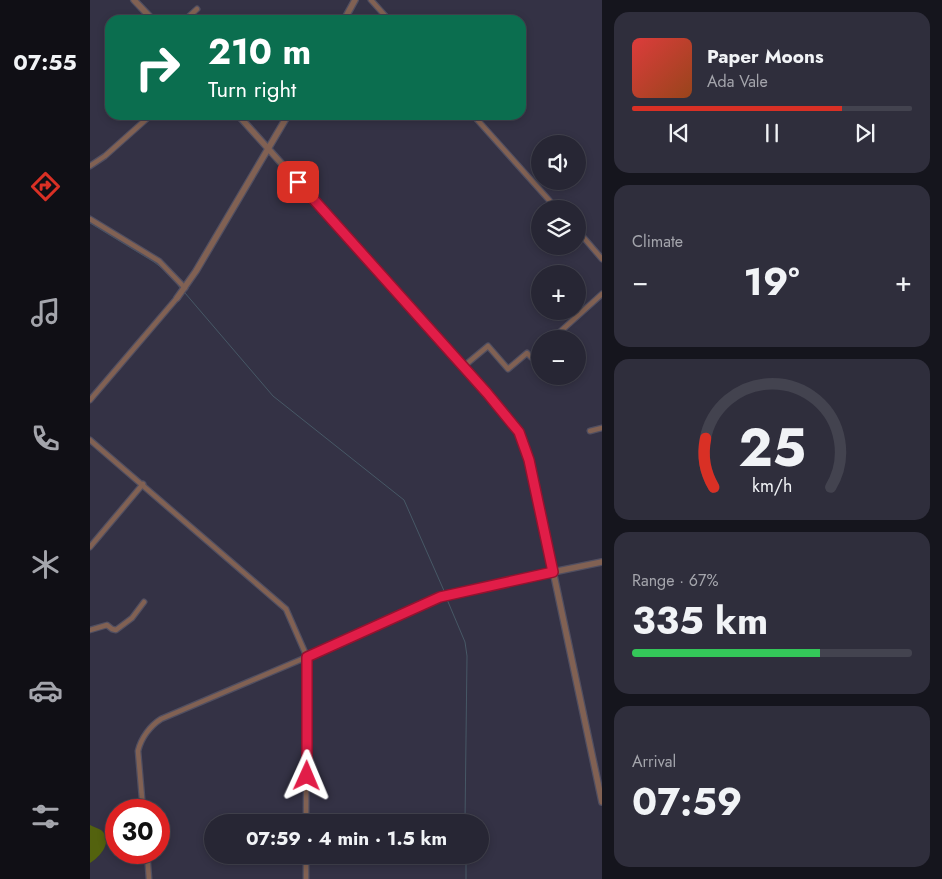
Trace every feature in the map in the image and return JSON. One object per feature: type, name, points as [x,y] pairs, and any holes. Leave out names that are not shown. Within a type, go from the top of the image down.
[{"type":"street","points":[[134,0],[148,15]]},
{"type":"street","points":[[347,15],[356,0]]},
{"type":"street","points":[[371,0],[384,15]]},
{"type":"street","points":[[190,15],[197,9]]},
{"type":"street","points":[[90,166],[105,156],[145,120]]},
{"type":"street","points":[[243,120],[464,366],[506,414],[522,439],[529,460],[602,802]]},
{"type":"street","points":[[90,400],[185,288],[285,120]]},
{"type":"street","points":[[477,120],[549,200]]},
{"type":"street","points":[[90,219],[159,261],[185,288]]},
{"type":"street","points":[[586,241],[602,259]]},
{"type":"street","points":[[562,330],[602,294]]},
{"type":"street","points":[[464,366],[488,346],[508,369],[527,353],[531,357]]},
{"type":"street","points":[[590,432],[602,428]]},
{"type":"street","points":[[90,440],[286,609],[307,657],[306,814]]},
{"type":"street","points":[[90,547],[143,484]]},
{"type":"street","points":[[142,799],[138,751],[152,724],[212,696],[307,657],[445,596],[602,562]]},
{"type":"street","points":[[90,630],[107,625],[112,630],[116,630],[132,618],[144,602]]},
{"type":"street","points":[[148,864],[150,879]]},
{"type":"street","points":[[306,864],[306,879]]},
{"type":"green space","points":[[90,825],[105,834],[105,846],[98,857],[90,863]]},
{"type":"waterway","points":[[90,223],[166,271]]},
{"type":"waterway","points":[[171,276],[181,289]]},
{"type":"waterway","points":[[185,293],[273,396],[404,500],[445,593]]},
{"type":"waterway","points":[[446,597],[465,642],[467,656],[465,814]]},
{"type":"waterway","points":[[466,864],[466,879]]},
{"type":"route","points":[[298,182],[514,424],[522,439],[529,460],[553,572],[440,597],[307,657],[307,776]]}]
